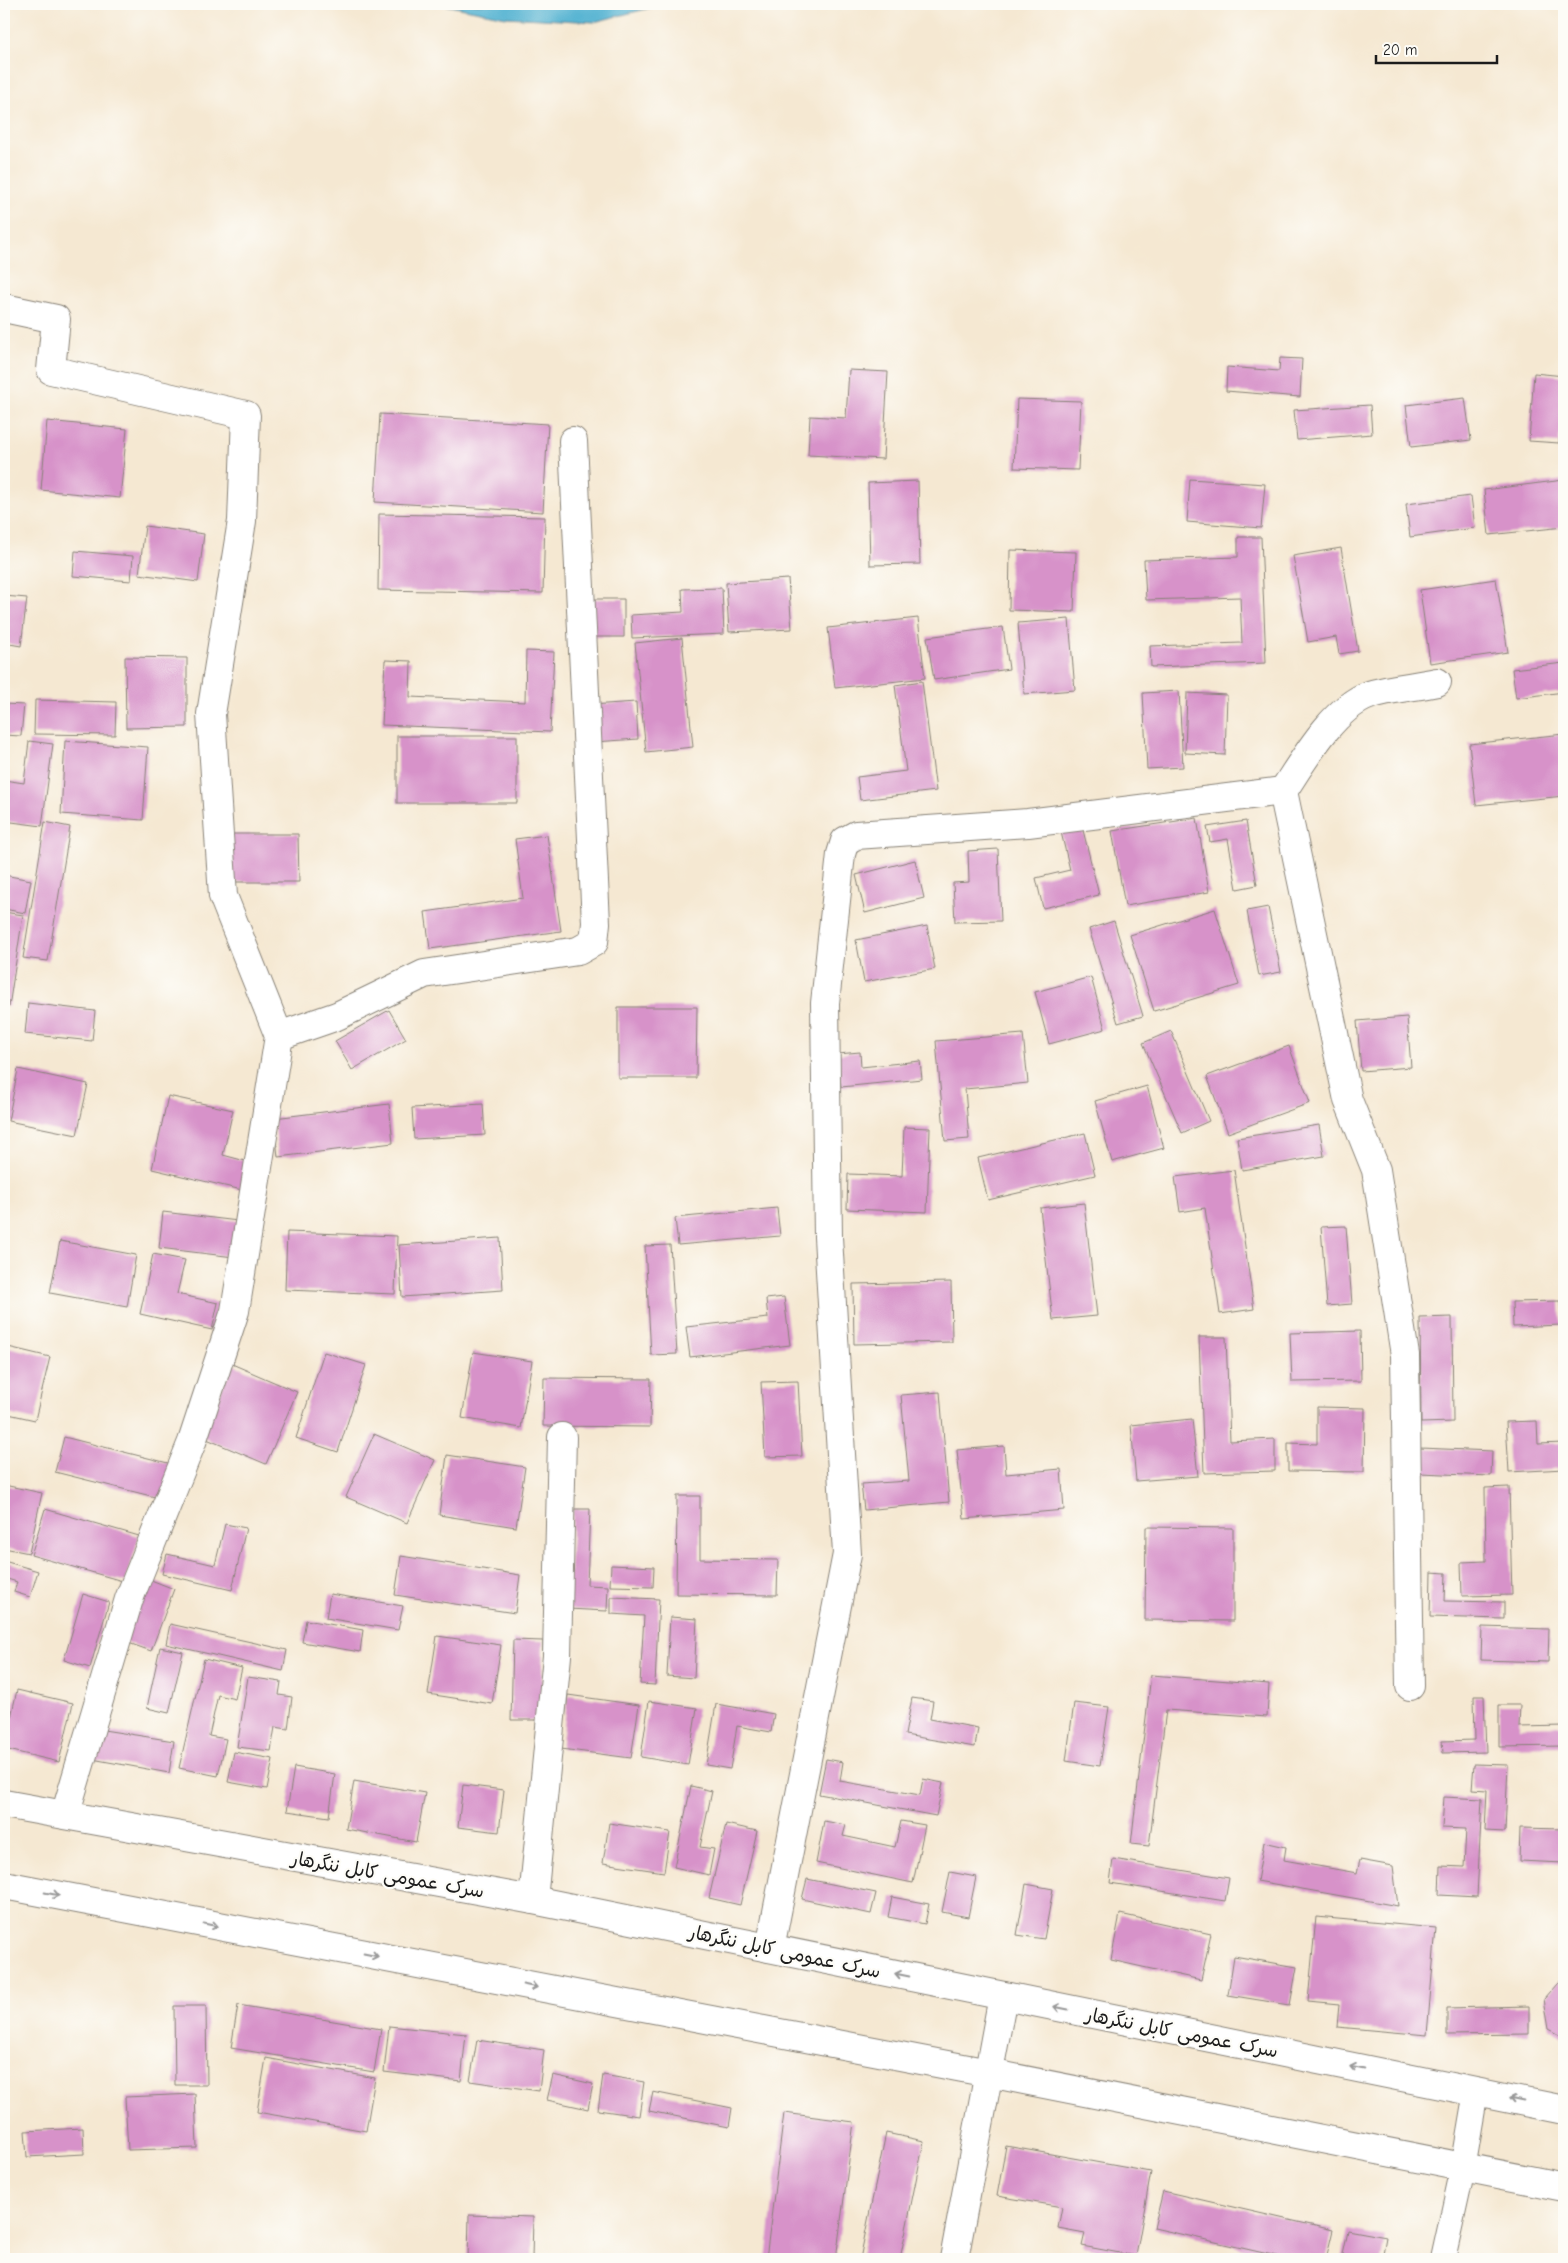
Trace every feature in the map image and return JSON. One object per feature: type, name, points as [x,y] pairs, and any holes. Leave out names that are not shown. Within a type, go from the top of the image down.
[{"type":"main road","points":[[4,308],[56,319],[52,370],[246,415],[242,521],[211,714],[222,896],[279,1036],[235,1311],[192,1442],[129,1598],[65,1815]]},
{"type":"main road","points":[[279,1036],[337,1016],[424,974],[578,951],[594,942],[596,923],[573,441]]},
{"type":"main road","points":[[1410,1686],[1405,1355],[1376,1170],[1348,1100],[1282,791],[1313,746],[1344,710],[1368,696],[1437,682]]},
{"type":"main road","points":[[770,1948],[847,1554],[828,1237],[825,1003],[840,854],[845,841],[856,835],[1028,823],[1282,791]]},
{"type":"main road","points":[[533,1900],[557,1656],[562,1437]]},
{"type":"main road","name":"سرک عمومی کابل ننگرهار","points":[[4,1804],[533,1900],[1564,2110]]},
{"type":"main road","points":[[4,1885],[989,2074],[1564,2187]]},
{"type":"main road","points":[[954,2259],[1003,1996]]},
{"type":"lane","points":[[1443,2259],[1463,2168],[1476,2092]]},
{"type":"water","points":[[439,4],[666,4],[594,22],[506,17]]},
{"type":"building","points":[[1280,358],[1302,359],[1300,397],[1226,391],[1227,367],[1279,371]]},
{"type":"building","points":[[849,370],[888,372],[883,459],[808,455],[810,416],[846,418]]},
{"type":"building","points":[[1534,373],[1564,376],[1559,443],[1529,441]]},
{"type":"building","points":[[1465,398],[1471,440],[1411,447],[1406,405]]},
{"type":"building","points":[[1017,399],[1081,401],[1078,470],[1014,468]]},
{"type":"building","points":[[1370,405],[1372,434],[1297,440],[1294,410]]},
{"type":"building","points":[[380,414],[548,424],[543,512],[375,502]]},
{"type":"building","points":[[47,421],[127,429],[120,498],[41,490]]},
{"type":"building","points":[[1190,479],[1265,484],[1261,528],[1187,522]]},
{"type":"building","points":[[1564,480],[1564,527],[1489,535],[1484,490]]},
{"type":"building","points":[[918,481],[920,564],[870,565],[868,483]]},
{"type":"building","points":[[1471,496],[1475,528],[1410,537],[1406,504]]},
{"type":"building","points":[[379,514],[545,517],[543,593],[378,590]]},
{"type":"building","points":[[145,526],[204,534],[198,582],[139,574]]},
{"type":"building","points":[[1238,537],[1261,537],[1266,663],[1151,667],[1150,646],[1242,643],[1240,597],[1146,600],[1144,560],[1238,557]]},
{"type":"building","points":[[1341,548],[1358,651],[1339,654],[1336,637],[1308,642],[1293,556]]},
{"type":"building","points":[[1010,550],[1076,552],[1074,612],[1009,610]]},
{"type":"building","points":[[75,551],[133,556],[131,581],[73,576]]},
{"type":"building","points":[[788,579],[792,629],[729,632],[726,583]]},
{"type":"building","points":[[1496,579],[1508,652],[1430,663],[1420,590]]},
{"type":"building","points":[[722,588],[724,634],[632,638],[631,615],[683,612],[682,589]]},
{"type":"building","points":[[4,596],[27,598],[21,646],[4,643]]},
{"type":"building","points":[[585,599],[624,599],[624,637],[586,637]]},
{"type":"building","points":[[918,618],[925,678],[835,688],[828,628]]},
{"type":"building","points":[[1069,619],[1075,690],[1024,694],[1018,623]]},
{"type":"building","points":[[1003,627],[1009,669],[934,680],[927,637]]},
{"type":"building","points":[[682,638],[693,747],[646,752],[635,643]]},
{"type":"building","points":[[526,651],[554,652],[550,732],[382,725],[385,660],[411,661],[410,697],[525,702]]},
{"type":"building","points":[[125,657],[187,658],[187,727],[126,728]]},
{"type":"building","points":[[1564,663],[1564,692],[1516,698],[1512,669]]},
{"type":"building","points":[[922,681],[936,791],[860,800],[857,777],[906,771],[895,685]]},
{"type":"building","points":[[1179,691],[1183,767],[1147,769],[1143,693]]},
{"type":"building","points":[[1187,693],[1227,695],[1225,755],[1185,753]]},
{"type":"building","points":[[35,700],[116,702],[115,735],[34,734]]},
{"type":"building","points":[[636,702],[638,739],[594,742],[591,705]]},
{"type":"building","points":[[4,704],[24,705],[21,736],[4,735]]},
{"type":"building","points":[[1564,734],[1564,796],[1476,805],[1469,744]]},
{"type":"building","points":[[397,736],[517,736],[517,803],[397,803]]},
{"type":"building","points":[[29,741],[53,744],[42,826],[4,821],[4,780],[24,783]]},
{"type":"building","points":[[65,741],[148,747],[143,820],[61,814]]},
{"type":"building","points":[[1197,818],[1209,892],[1125,906],[1112,831]]},
{"type":"building","points":[[1246,821],[1257,885],[1237,889],[1228,839],[1210,842],[1207,827]]},
{"type":"building","points":[[45,822],[70,827],[48,961],[23,958]]},
{"type":"building","points":[[1082,826],[1099,895],[1043,908],[1036,878],[1070,870],[1061,832]]},
{"type":"building","points":[[230,834],[298,834],[299,882],[230,882]]},
{"type":"building","points":[[547,835],[561,931],[430,949],[425,912],[523,898],[515,839]]},
{"type":"building","points":[[998,849],[1001,921],[955,922],[953,883],[969,882],[968,851]]},
{"type":"building","points":[[915,860],[924,898],[865,913],[856,875]]},
{"type":"building","points":[[4,875],[31,880],[25,913],[4,909]]},
{"type":"building","points":[[1268,907],[1281,972],[1259,976],[1247,911]]},
{"type":"building","points":[[1215,909],[1239,985],[1154,1011],[1130,935]]},
{"type":"building","points":[[4,912],[23,915],[9,1007],[4,1006]]},
{"type":"building","points":[[1114,921],[1143,1016],[1118,1023],[1089,929]]},
{"type":"building","points":[[927,926],[935,969],[864,982],[856,940]]},
{"type":"building","points":[[1091,977],[1105,1029],[1049,1044],[1035,992]]},
{"type":"building","points":[[28,1003],[95,1011],[92,1041],[25,1034]]},
{"type":"building","points":[[618,1007],[697,1007],[696,1078],[618,1078]]},
{"type":"building","points":[[389,1010],[406,1039],[352,1070],[335,1041]]},
{"type":"building","points":[[1407,1017],[1411,1067],[1361,1071],[1357,1021]]},
{"type":"building","points":[[1171,1031],[1209,1121],[1182,1133],[1143,1043]]},
{"type":"building","points":[[1023,1034],[1028,1083],[965,1089],[969,1139],[945,1141],[936,1041]]},
{"type":"building","points":[[1289,1046],[1310,1103],[1228,1133],[1207,1076]]},
{"type":"building","points":[[860,1052],[861,1067],[920,1061],[922,1079],[841,1087],[838,1054]]},
{"type":"building","points":[[18,1069],[88,1084],[77,1135],[8,1121]]},
{"type":"building","points":[[1147,1086],[1164,1148],[1112,1162],[1095,1101]]},
{"type":"building","points":[[168,1096],[233,1110],[223,1155],[249,1162],[242,1190],[152,1169]]},
{"type":"building","points":[[389,1104],[393,1143],[278,1157],[274,1118]]},
{"type":"building","points":[[483,1104],[485,1135],[414,1139],[412,1108]]},
{"type":"building","points":[[1319,1125],[1324,1156],[1242,1170],[1237,1138]]},
{"type":"building","points":[[904,1127],[930,1128],[927,1212],[847,1209],[848,1174],[902,1176]]},
{"type":"building","points":[[1085,1133],[1095,1175],[988,1200],[978,1158]]},
{"type":"building","points":[[1234,1170],[1254,1309],[1220,1314],[1205,1208],[1180,1212],[1175,1177]]},
{"type":"building","points":[[1084,1203],[1097,1316],[1053,1320],[1040,1208]]},
{"type":"building","points":[[777,1208],[780,1236],[678,1245],[675,1218]]},
{"type":"building","points":[[163,1212],[238,1221],[234,1257],[159,1248]]},
{"type":"building","points":[[1346,1226],[1352,1304],[1327,1306],[1321,1227]]},
{"type":"building","points":[[287,1232],[397,1236],[395,1294],[285,1290]]},
{"type":"building","points":[[500,1238],[503,1290],[402,1297],[399,1245]]},
{"type":"building","points":[[60,1241],[136,1255],[127,1307],[50,1293]]},
{"type":"building","points":[[670,1245],[677,1354],[651,1355],[645,1246]]},
{"type":"building","points":[[153,1254],[185,1260],[177,1294],[218,1303],[212,1330],[140,1314]]},
{"type":"building","points":[[951,1282],[952,1342],[854,1344],[853,1284]]},
{"type":"building","points":[[784,1297],[790,1345],[690,1357],[686,1327],[768,1318],[766,1299]]},
{"type":"building","points":[[1560,1301],[1561,1325],[1513,1327],[1512,1302]]},
{"type":"building","points":[[1452,1317],[1453,1422],[1421,1423],[1420,1318]]},
{"type":"building","points":[[1360,1331],[1361,1381],[1292,1382],[1290,1333]]},
{"type":"building","points":[[1199,1337],[1226,1337],[1230,1441],[1275,1439],[1275,1471],[1204,1473]]},
{"type":"building","points":[[4,1346],[50,1357],[35,1420],[4,1413]]},
{"type":"building","points":[[324,1352],[366,1365],[338,1452],[296,1438]]},
{"type":"building","points":[[473,1352],[532,1361],[521,1428],[462,1418]]},
{"type":"building","points":[[232,1364],[297,1392],[266,1464],[202,1437]]},
{"type":"building","points":[[544,1378],[651,1379],[650,1427],[543,1426]]},
{"type":"building","points":[[798,1381],[802,1456],[765,1457],[761,1382]]},
{"type":"building","points":[[940,1392],[949,1502],[864,1510],[861,1484],[909,1481],[901,1395]]},
{"type":"building","points":[[1317,1407],[1365,1408],[1364,1472],[1288,1471],[1288,1443],[1317,1444]]},
{"type":"building","points":[[1192,1419],[1198,1476],[1136,1481],[1131,1425]]},
{"type":"building","points":[[1537,1421],[1538,1444],[1564,1443],[1564,1469],[1509,1472],[1506,1422]]},
{"type":"building","points":[[374,1434],[435,1460],[407,1523],[346,1497]]},
{"type":"building","points":[[64,1437],[172,1464],[163,1499],[55,1472]]},
{"type":"building","points":[[1004,1446],[1006,1474],[1061,1469],[1064,1510],[964,1519],[957,1450]]},
{"type":"building","points":[[1420,1448],[1492,1451],[1491,1476],[1420,1473]]},
{"type":"building","points":[[447,1455],[525,1467],[516,1527],[439,1515]]},
{"type":"building","points":[[4,1485],[42,1493],[29,1553],[4,1548]]},
{"type":"building","points":[[1509,1487],[1512,1595],[1462,1596],[1461,1562],[1486,1561],[1485,1488]]},
{"type":"building","points":[[677,1496],[700,1496],[700,1559],[778,1560],[777,1595],[676,1594]]},
{"type":"building","points":[[45,1509],[139,1536],[126,1582],[31,1555]]},
{"type":"building","points":[[573,1509],[590,1509],[587,1585],[608,1586],[607,1611],[568,1609]]},
{"type":"building","points":[[225,1524],[246,1528],[232,1590],[162,1574],[167,1554],[215,1565]]},
{"type":"building","points":[[1146,1527],[1233,1528],[1233,1621],[1145,1620]]},
{"type":"building","points":[[401,1556],[520,1575],[515,1613],[395,1595]]},
{"type":"building","points":[[4,1561],[38,1571],[30,1597],[14,1592],[17,1582],[4,1578]]},
{"type":"building","points":[[611,1565],[654,1567],[653,1587],[610,1586]]},
{"type":"building","points":[[1431,1572],[1446,1573],[1445,1601],[1504,1602],[1504,1619],[1430,1617]]},
{"type":"building","points":[[146,1578],[174,1589],[151,1651],[123,1641]]},
{"type":"building","points":[[83,1594],[109,1602],[90,1668],[64,1660]]},
{"type":"building","points":[[330,1594],[403,1606],[398,1630],[326,1618]]},
{"type":"building","points":[[611,1597],[659,1599],[655,1685],[640,1684],[644,1616],[611,1614]]},
{"type":"building","points":[[670,1617],[697,1619],[694,1678],[667,1676]]},
{"type":"building","points":[[306,1620],[363,1630],[360,1652],[302,1642]]},
{"type":"building","points":[[170,1624],[287,1650],[283,1671],[166,1644]]},
{"type":"building","points":[[1482,1627],[1549,1629],[1548,1662],[1481,1660]]},
{"type":"building","points":[[437,1636],[501,1645],[492,1704],[428,1694]]},
{"type":"building","points":[[513,1640],[543,1641],[541,1720],[511,1720]]},
{"type":"building","points":[[160,1647],[183,1652],[169,1713],[147,1708]]},
{"type":"building","points":[[204,1659],[242,1668],[235,1699],[218,1695],[209,1736],[226,1739],[218,1776],[179,1768]]},
{"type":"building","points":[[1151,1675],[1269,1684],[1267,1717],[1166,1710],[1149,1846],[1131,1844]]},
{"type":"building","points":[[248,1677],[281,1682],[279,1695],[292,1697],[288,1729],[275,1727],[271,1751],[237,1747]]},
{"type":"building","points":[[17,1690],[73,1703],[59,1762],[4,1749]]},
{"type":"building","points":[[568,1695],[639,1705],[631,1758],[561,1749]]},
{"type":"building","points":[[1474,1696],[1484,1696],[1486,1752],[1443,1753],[1442,1741],[1475,1740]]},
{"type":"building","points":[[912,1698],[933,1701],[930,1719],[978,1728],[975,1747],[905,1735]]},
{"type":"building","points":[[649,1701],[697,1708],[688,1765],[641,1757]]},
{"type":"building","points":[[1074,1703],[1109,1707],[1100,1766],[1066,1761]]},
{"type":"building","points":[[716,1704],[774,1714],[771,1732],[737,1726],[730,1769],[706,1765]]},
{"type":"building","points":[[1499,1705],[1520,1705],[1519,1727],[1564,1726],[1564,1746],[1499,1747]]},
{"type":"building","points":[[97,1729],[174,1741],[169,1773],[92,1759]]},
{"type":"building","points":[[234,1752],[273,1759],[267,1789],[228,1782]]},
{"type":"building","points":[[826,1759],[843,1762],[840,1781],[920,1795],[923,1779],[943,1783],[936,1816],[819,1794]]},
{"type":"building","points":[[1474,1764],[1508,1765],[1505,1832],[1485,1831],[1487,1790],[1472,1789]]},
{"type":"building","points":[[294,1767],[335,1774],[329,1817],[287,1811]]},
{"type":"building","points":[[354,1781],[425,1793],[416,1842],[346,1829]]},
{"type":"building","points":[[463,1785],[504,1790],[499,1832],[458,1827]]},
{"type":"building","points":[[691,1786],[712,1791],[700,1847],[714,1849],[709,1875],[674,1867]]},
{"type":"building","points":[[1444,1797],[1482,1799],[1477,1897],[1439,1895],[1440,1866],[1464,1867],[1466,1829],[1442,1828]]},
{"type":"building","points":[[824,1821],[846,1825],[843,1836],[895,1847],[901,1821],[925,1825],[913,1883],[816,1863]]},
{"type":"building","points":[[609,1823],[670,1832],[664,1872],[603,1863]]},
{"type":"building","points":[[726,1824],[757,1831],[740,1905],[709,1898]]},
{"type":"building","points":[[1520,1828],[1564,1829],[1564,1863],[1519,1861]]},
{"type":"building","points":[[1264,1842],[1286,1847],[1284,1860],[1357,1873],[1360,1860],[1393,1866],[1398,1906],[1257,1881]]},
{"type":"building","points":[[1113,1859],[1229,1878],[1225,1901],[1110,1883]]},
{"type":"building","points":[[950,1872],[976,1877],[968,1917],[942,1912]]},
{"type":"building","points":[[807,1879],[876,1893],[871,1914],[802,1899]]},
{"type":"building","points":[[1026,1884],[1053,1889],[1044,1939],[1017,1935]]},
{"type":"building","points":[[892,1897],[929,1904],[925,1924],[888,1917]]},
{"type":"building","points":[[1120,1914],[1211,1934],[1201,1980],[1111,1960]]},
{"type":"building","points":[[1316,1917],[1436,1928],[1427,2035],[1337,2027],[1339,2004],[1308,2001]]},
{"type":"building","points":[[1234,1956],[1297,1967],[1290,2005],[1228,1995]]},
{"type":"building","points":[[1564,1976],[1564,2037],[1549,2029],[1544,1999]]},
{"type":"building","points":[[238,2005],[381,2029],[374,2072],[231,2048]]},
{"type":"building","points":[[174,2006],[206,2006],[207,2085],[175,2085]]},
{"type":"building","points":[[1529,2006],[1529,2034],[1447,2035],[1447,2008]]},
{"type":"building","points":[[389,2026],[466,2034],[461,2081],[384,2072]]},
{"type":"building","points":[[477,2040],[544,2050],[539,2091],[470,2081]]},
{"type":"building","points":[[266,2058],[375,2078],[366,2131],[257,2112]]},
{"type":"building","points":[[553,2075],[593,2084],[588,2109],[547,2100]]},
{"type":"building","points":[[603,2075],[644,2082],[639,2116],[598,2110]]},
{"type":"building","points":[[653,2092],[732,2108],[729,2127],[649,2111]]},
{"type":"building","points":[[195,2094],[197,2148],[128,2150],[125,2097]]},
{"type":"building","points":[[784,2113],[854,2122],[836,2259],[766,2259]]},
{"type":"building","points":[[83,2128],[84,2154],[27,2157],[25,2131]]},
{"type":"building","points":[[886,2133],[924,2141],[900,2259],[860,2259]]},
{"type":"building","points":[[1006,2146],[1151,2172],[1136,2256],[1082,2246],[1085,2233],[1058,2228],[1062,2207],[997,2196]]},
{"type":"building","points":[[1163,2191],[1333,2230],[1326,2259],[1290,2259],[1154,2228]]},
{"type":"building","points":[[469,2215],[533,2217],[532,2259],[468,2259]]},
{"type":"building","points":[[1348,2230],[1386,2237],[1382,2259],[1342,2259]]}]
